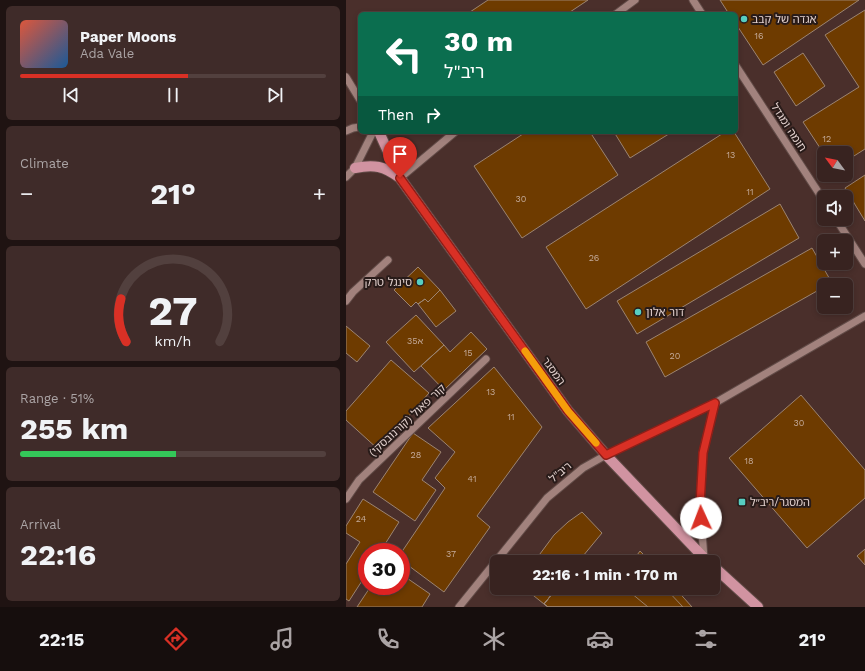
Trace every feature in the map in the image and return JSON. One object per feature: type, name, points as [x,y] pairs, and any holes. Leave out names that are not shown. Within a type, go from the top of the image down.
[{"type":"main road","name":"המסגר","points":[[380,134],[400,178],[568,411],[606,455],[701,555]]},
{"type":"main road","name":"המסגר","points":[[355,168],[366,166],[380,167],[391,171],[400,178]]},
{"type":"main road","points":[[720,572],[758,607]]},
{"type":"street","points":[[619,12],[636,0]]},
{"type":"street","points":[[693,0],[701,12]]},
{"type":"street","name":"חומה ומגדל","points":[[738,69],[817,190]]},
{"type":"street","points":[[346,77],[358,97]]},
{"type":"street","points":[[346,131],[358,128]]},
{"type":"street","points":[[346,177],[355,168],[372,134]]},
{"type":"street","points":[[400,178],[453,134]]},
{"type":"street","points":[[841,226],[865,264]]},
{"type":"street","points":[[346,301],[353,292],[388,260]]},
{"type":"street","name":"ריב\"ל","points":[[459,607],[547,498],[583,468],[606,455],[715,403],[865,316]]},
{"type":"street","name":"קור פאול (קורנובסקי)","points":[[346,499],[359,480],[486,359]]},
{"type":"street","points":[[705,555],[700,505],[703,453],[715,403]]},
{"type":"building","points":[[488,0],[588,0],[570,12],[470,12]]},
{"type":"building","points":[[720,0],[859,0],[763,65],[738,27],[738,12],[728,12]]},
{"type":"building","points":[[865,10],[865,149],[853,157],[853,146],[819,146],[803,122],[859,87],[825,35]]},
{"type":"building","points":[[803,53],[825,86],[796,106],[774,72]]},
{"type":"building","points":[[523,134],[591,134],[618,175],[522,238],[474,166]]},
{"type":"building","points":[[615,134],[669,134],[630,158]]},
{"type":"building","points":[[722,134],[735,134],[770,189],[586,309],[546,247]]},
{"type":"building","points":[[865,175],[865,221],[853,201],[853,190],[846,190],[845,188]]},
{"type":"building","points":[[780,204],[799,238],[637,334],[617,301]]},
{"type":"building","points":[[812,248],[817,257],[817,270],[825,270],[829,278],[817,278],[817,291],[665,377],[646,342]]},
{"type":"building","points":[[418,267],[440,290],[428,302],[425,299],[418,304],[416,302],[411,307],[394,290]]},
{"type":"building","points":[[440,290],[456,311],[436,327],[418,304],[425,299],[428,302]]},
{"type":"building","points":[[416,315],[444,345],[414,372],[386,342]]},
{"type":"building","points":[[346,326],[370,346],[357,362],[346,353]]},
{"type":"building","points":[[471,332],[487,349],[444,390],[421,366],[444,345],[450,352]]},
{"type":"building","points":[[391,360],[429,393],[379,450],[346,420],[346,411]]},
{"type":"building","points":[[494,367],[542,427],[477,516],[490,527],[444,592],[410,567],[410,543],[408,543],[445,488],[435,478],[455,452],[428,428]]},
{"type":"building","points":[[801,395],[865,470],[865,498],[807,548],[729,458]]},
{"type":"building","points":[[413,433],[441,452],[422,480],[436,490],[415,521],[373,492]]},
{"type":"building","points":[[363,499],[399,522],[386,543],[359,543],[346,533],[346,526]]},
{"type":"building","points":[[582,512],[602,533],[584,555],[539,555],[554,535]]},
{"type":"building","points":[[358,545],[358,587],[349,601],[346,599],[346,564]]},
{"type":"building","points":[[865,549],[865,565],[857,556]]},
{"type":"building","points":[[640,551],[644,555],[637,555]]},
{"type":"building","points":[[410,580],[430,594],[422,607],[357,607],[365,595],[410,595]]},
{"type":"building","points":[[533,595],[551,595],[544,604]]},
{"type":"building","points":[[551,595],[681,595],[692,607],[548,607],[544,604]]},
{"type":"building","points":[[551,595],[672,595],[683,607],[548,607],[544,604]]},
{"type":"building","points":[[551,595],[633,595],[648,607],[548,607],[544,604]]},
{"type":"slow traffic","points":[[525,351],[568,411],[596,443]]},
{"type":"place","name":"אגדה של קבב","points":[[744,19]]},
{"type":"place","name":"סינגל טרק","points":[[420,282]]},
{"type":"place","name":"דור אלון","points":[[638,312]]},
{"type":"place","name":"המסגר/ריב״ל","points":[[742,502]]},
{"type":"route","points":[[400,178],[568,411],[606,455],[715,403],[703,453],[700,505],[701,518]]}]
